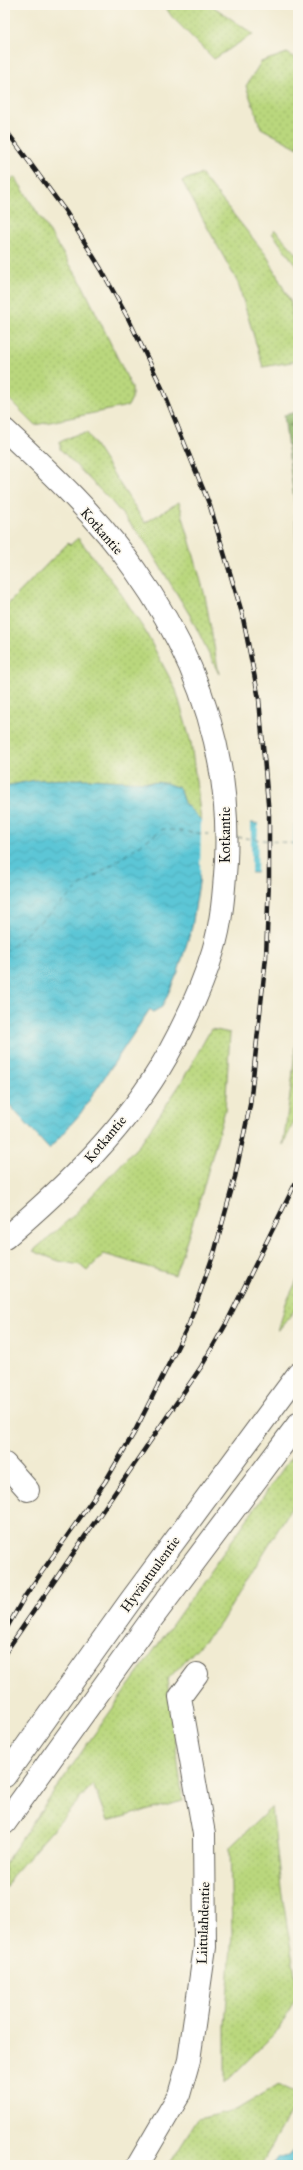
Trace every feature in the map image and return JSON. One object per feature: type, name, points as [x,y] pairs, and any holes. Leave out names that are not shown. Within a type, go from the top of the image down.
[{"type":"main road","name":"Kotkantie","points":[[5,430],[104,530],[135,569],[181,647],[199,688],[219,754],[226,797],[227,839],[225,882],[220,920],[213,950],[186,1019],[166,1058],[114,1131],[75,1174],[5,1238]]},
{"type":"main road","name":"Hyväntuulentie","points":[[5,1776],[128,1604],[298,1374]]},
{"type":"main road","name":"Hyväntuulentie","points":[[5,1823],[150,1620],[298,1424]]},
{"type":"main road","points":[[5,1464],[28,1490]]},
{"type":"main road","name":"Liitulahdentie","points":[[138,2165],[179,2095],[189,2060],[205,1947],[204,1834],[180,1697],[197,1674]]},
{"type":"green space","points":[[164,5],[211,5],[253,34],[214,59],[172,17]]},
{"type":"green space","points":[[287,53],[298,60],[298,148],[261,128],[246,86],[261,62]]},
{"type":"green space","points":[[201,174],[267,256],[291,303],[297,361],[263,367],[238,283],[182,181]]},
{"type":"green space","points":[[15,177],[82,284],[132,388],[132,398],[128,406],[35,425],[5,395],[5,185]]},
{"type":"green space","points":[[275,230],[298,255],[298,268],[272,233]]},
{"type":"green space","points":[[298,412],[298,585],[295,508],[284,415]]},
{"type":"green space","points":[[87,433],[145,523],[179,502],[205,596],[219,674],[191,617],[144,540],[111,501],[60,449],[60,442],[75,435]]},
{"type":"green space","points":[[78,538],[116,586],[145,631],[176,690],[191,743],[201,820],[184,803],[179,788],[171,785],[141,782],[76,780],[33,782],[5,786],[5,607],[68,543],[70,545]]},
{"type":"green space","points":[[298,1013],[298,1113],[283,1145],[292,1081]]},
{"type":"green space","points":[[211,1029],[230,1033],[225,1110],[199,1203],[175,1275],[104,1254],[87,1271],[80,1265],[59,1261],[33,1251],[73,1216],[140,1144],[181,1083]]},
{"type":"green space","points":[[298,1278],[298,1306],[278,1331],[286,1303]]},
{"type":"green space","points":[[292,1456],[298,1475],[298,1497],[220,1624],[167,1680],[183,1801],[107,1821],[93,1784],[14,1874],[5,1888],[5,1863],[83,1750]]},
{"type":"green space","points":[[272,1807],[281,1888],[298,1993],[279,2029],[225,2083],[225,2025],[232,1934],[230,1847]]},
{"type":"green space","points":[[278,2085],[298,2094],[298,2099],[261,2165],[169,2165],[198,2119],[236,2110]]},
{"type":"water","points":[[86,779],[166,783],[179,788],[184,803],[201,820],[298,826],[298,869],[259,870],[256,873],[201,870],[192,927],[178,972],[162,1007],[153,1012],[150,1009],[80,1114],[49,1149],[5,1100],[5,786],[36,780]]},
{"type":"water","points":[[298,2144],[298,2165],[272,2165],[277,2158],[288,2155]]},
{"type":"pier","points":[[201,817],[251,821],[251,874],[203,872],[202,880],[200,880]]},
{"type":"pier","points":[[258,822],[294,824],[293,871],[260,871],[257,874]]},
{"type":"ferry route","points":[[5,952],[82,885],[163,829],[215,835]]},
{"type":"ferry route","points":[[236,837],[298,844]]},
{"type":"railway","points":[[5,129],[66,212],[101,269],[129,320],[162,388],[210,506],[242,613],[259,699],[269,815],[269,880],[266,957],[250,1105],[235,1177],[215,1250],[189,1324],[134,1433],[105,1482],[25,1596],[5,1631]]},
{"type":"railway","points":[[5,1653],[201,1367],[226,1324],[298,1178]]}]
